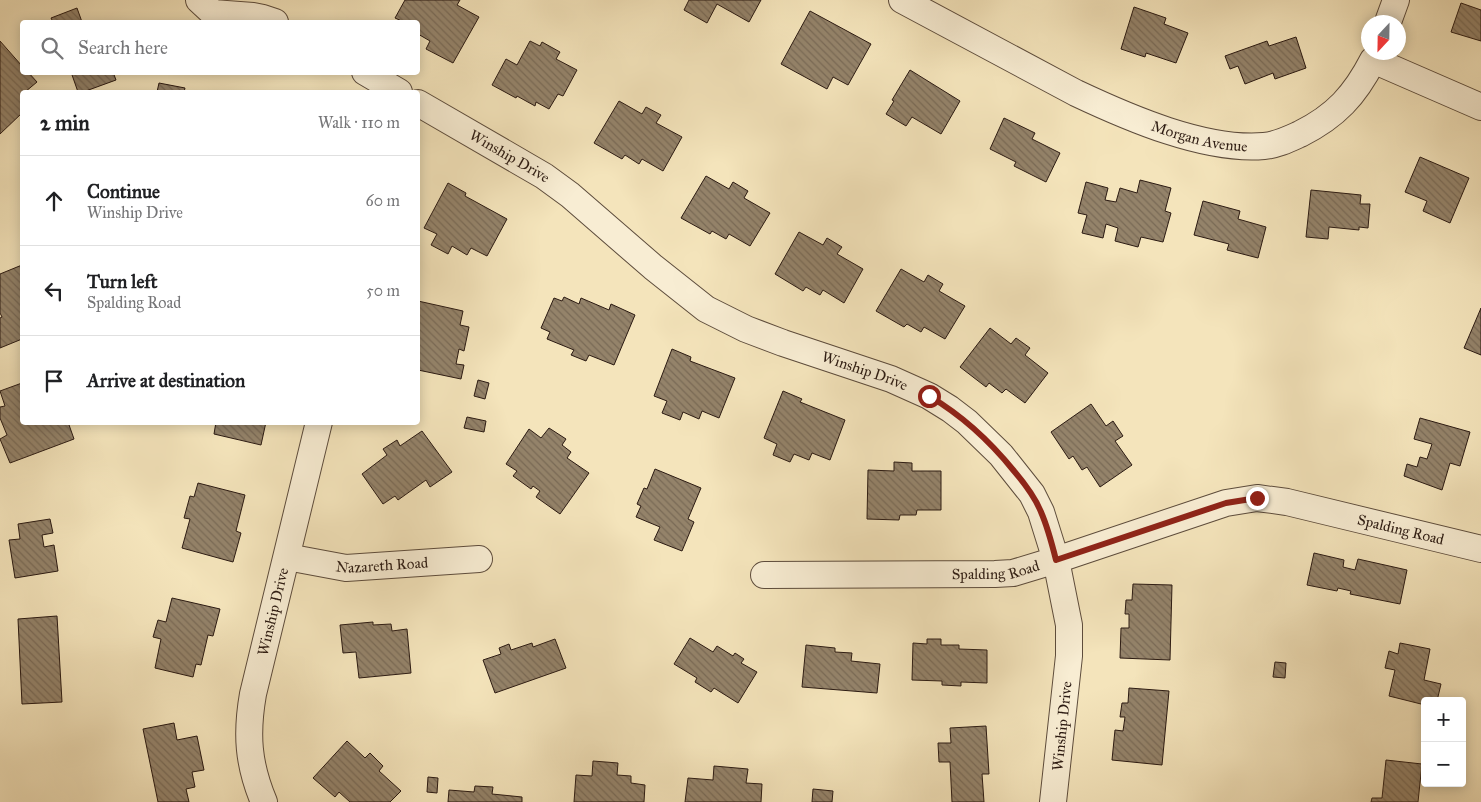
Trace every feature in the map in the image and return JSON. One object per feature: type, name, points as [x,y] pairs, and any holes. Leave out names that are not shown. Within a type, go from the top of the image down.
[{"type":"street","points":[[199,0],[213,12],[253,16],[269,20]]},
{"type":"street","name":"Morgan Avenue","points":[[902,0],[1068,89],[1131,118],[1174,132],[1229,145],[1266,146],[1285,141],[1313,128],[1349,98],[1373,60]]},
{"type":"street","points":[[1391,15],[1396,0]]},
{"type":"street","name":"Morgan Avenue","points":[[1383,60],[1481,107]]},
{"type":"street","points":[[370,75],[396,90]]},
{"type":"street","name":"Winship Drive","points":[[420,104],[544,176],[570,194],[653,267],[706,309],[746,329],[891,379],[929,396],[950,409],[982,435],[1001,455],[1032,494],[1041,512],[1056,560],[1069,625],[1070,641],[1054,802]]},
{"type":"street","name":"Winship Drive","points":[[264,802],[252,768],[249,749],[250,712],[318,425]]},
{"type":"street","name":"Spalding Road","points":[[764,574],[1013,573],[1226,503],[1257,498],[1287,502],[1481,549]]},
{"type":"street","name":"Nazareth Road","points":[[287,557],[346,568],[479,558]]},
{"type":"building","points":[[405,0],[460,0],[457,5],[479,17],[453,63],[426,49],[430,41],[420,35],[420,20],[400,20],[395,18]]},
{"type":"building","points":[[689,0],[761,0],[749,22],[717,4],[707,23],[684,10]]},
{"type":"building","points":[[1461,3],[1481,10],[1481,41],[1451,32]]},
{"type":"building","points":[[1134,7],[1166,18],[1164,24],[1188,33],[1176,63],[1146,53],[1145,57],[1121,49]]},
{"type":"building","points":[[77,8],[81,20],[52,20],[51,18]]},
{"type":"building","points":[[810,11],[871,44],[848,85],[833,77],[827,89],[781,64]]},
{"type":"building","points":[[1296,37],[1306,68],[1275,79],[1273,73],[1245,84],[1238,66],[1230,69],[1225,56],[1267,41],[1269,46]]},
{"type":"building","points":[[0,41],[20,64],[20,75],[31,75],[37,82],[27,90],[20,90],[20,115],[0,134]]},
{"type":"building","points":[[530,41],[540,46],[542,42],[560,52],[556,59],[577,70],[563,96],[558,94],[549,109],[536,102],[535,106],[517,96],[516,98],[492,85],[506,59],[517,65]]},
{"type":"building","points":[[910,70],[960,101],[941,134],[912,117],[906,126],[886,114]]},
{"type":"building","points":[[72,75],[114,75],[116,80],[88,90],[77,90]]},
{"type":"building","points":[[159,83],[185,88],[184,90],[157,90]]},
{"type":"building","points":[[619,101],[642,114],[646,107],[661,115],[656,123],[682,137],[663,171],[642,159],[639,164],[625,155],[622,159],[594,143]]},
{"type":"building","points":[[1004,118],[1035,133],[1032,139],[1060,153],[1046,182],[1014,166],[1016,162],[990,149]]},
{"type":"building","points":[[1420,157],[1469,178],[1450,223],[1423,211],[1427,201],[1405,192]]},
{"type":"building","points":[[706,176],[729,189],[733,182],[748,191],[744,198],[770,213],[750,246],[729,234],[726,239],[712,231],[710,234],[681,218]]},
{"type":"building","points":[[1140,180],[1171,188],[1165,211],[1171,213],[1163,242],[1141,237],[1138,247],[1115,241],[1118,228],[1106,224],[1103,238],[1082,233],[1087,215],[1078,213],[1086,182],[1108,188],[1105,200],[1116,202],[1120,188],[1137,193]]},
{"type":"building","points":[[448,183],[466,193],[465,196],[507,219],[487,256],[471,248],[467,255],[452,246],[448,254],[431,245],[437,234],[424,228]]},
{"type":"building","points":[[1311,190],[1361,195],[1360,204],[1370,204],[1368,228],[1359,227],[1359,230],[1329,227],[1328,239],[1306,237]]},
{"type":"building","points":[[1203,201],[1240,211],[1238,219],[1266,227],[1258,258],[1227,250],[1229,244],[1194,235]]},
{"type":"building","points":[[799,232],[823,245],[827,238],[842,247],[837,254],[863,269],[844,303],[823,290],[820,295],[806,287],[803,291],[775,274]]},
{"type":"building","points":[[20,266],[20,340],[0,348],[0,318],[2,317],[0,313],[0,274]]},
{"type":"building","points":[[901,269],[924,282],[928,275],[943,284],[939,291],[965,306],[945,339],[924,327],[921,332],[907,324],[904,327],[876,311]]},
{"type":"building","points":[[564,297],[579,304],[581,298],[609,310],[611,304],[635,315],[614,365],[589,355],[586,361],[571,355],[574,350],[547,339],[550,332],[541,328],[554,298],[562,301]]},
{"type":"building","points":[[420,301],[463,311],[460,325],[469,327],[464,351],[459,349],[456,364],[464,365],[461,379],[420,370]]},
{"type":"building","points":[[1481,308],[1481,355],[1464,348]]},
{"type":"building","points":[[990,328],[1011,344],[1016,338],[1030,348],[1025,355],[1048,373],[1025,403],[1006,389],[1002,393],[989,383],[986,387],[960,367]]},
{"type":"building","points":[[672,349],[691,357],[690,361],[735,378],[719,418],[702,411],[699,419],[683,412],[680,420],[662,413],[667,401],[654,396]]},
{"type":"building","points":[[478,380],[489,383],[485,399],[474,396]]},
{"type":"building","points":[[20,384],[20,425],[69,425],[74,439],[10,463],[0,439],[7,435],[0,418],[0,407],[5,406],[0,391]]},
{"type":"building","points":[[783,391],[802,399],[800,402],[845,420],[830,460],[812,453],[809,460],[794,454],[790,462],[773,455],[777,444],[764,438]]},
{"type":"building","points":[[1091,404],[1106,426],[1113,421],[1123,436],[1115,441],[1132,465],[1100,487],[1087,467],[1082,470],[1073,456],[1069,459],[1051,432]]},
{"type":"building","points":[[467,417],[486,421],[484,432],[464,428]]},
{"type":"building","points":[[1420,418],[1470,432],[1460,466],[1450,463],[1442,490],[1404,476],[1407,464],[1417,467],[1420,457],[1427,459],[1432,444],[1414,439]]},
{"type":"building","points":[[216,425],[265,425],[261,445],[214,434]]},
{"type":"building","points":[[549,428],[566,439],[562,445],[571,452],[567,458],[589,473],[560,514],[536,497],[540,491],[533,486],[531,489],[513,476],[517,471],[506,464],[529,429],[541,438]]},
{"type":"building","points":[[422,431],[452,472],[430,487],[426,480],[398,500],[395,496],[383,504],[362,474],[387,455],[383,449],[397,440],[400,446]]},
{"type":"building","points":[[894,462],[912,463],[912,471],[941,471],[941,510],[917,510],[916,515],[900,515],[899,520],[867,519],[868,470],[894,471]]},
{"type":"building","points":[[655,469],[701,488],[688,519],[694,522],[682,551],[654,540],[660,527],[636,517],[641,506],[637,504],[644,488],[647,489]]},
{"type":"building","points":[[198,483],[245,495],[236,531],[241,533],[233,562],[182,548],[190,519],[184,518],[190,496],[194,497]]},
{"type":"building","points":[[50,519],[53,533],[42,535],[44,547],[54,545],[58,571],[15,578],[9,540],[20,539],[18,524]]},
{"type":"building","points":[[1314,553],[1344,560],[1343,567],[1355,570],[1358,559],[1407,570],[1400,604],[1350,594],[1351,591],[1338,588],[1337,591],[1307,585]]},
{"type":"building","points":[[1133,584],[1172,585],[1170,660],[1120,658],[1121,628],[1129,628],[1129,614],[1125,614],[1126,600],[1132,600]]},
{"type":"building","points":[[172,598],[220,609],[213,636],[208,635],[201,665],[196,664],[193,677],[155,668],[161,639],[153,637],[158,620],[166,622]]},
{"type":"building","points":[[57,616],[62,702],[22,704],[18,619]]},
{"type":"building","points":[[373,622],[373,625],[391,624],[392,631],[407,629],[411,673],[359,678],[356,652],[343,653],[340,625]]},
{"type":"building","points":[[690,638],[713,652],[717,646],[733,656],[735,653],[744,659],[741,663],[757,672],[738,703],[714,688],[711,692],[695,682],[697,678],[674,664]]},
{"type":"building","points":[[555,639],[566,668],[495,693],[483,660],[501,654],[499,648],[509,644],[511,650],[532,643],[533,647]]},
{"type":"building","points":[[927,639],[941,639],[941,645],[959,645],[959,649],[987,650],[987,683],[961,682],[961,686],[942,685],[942,681],[912,680],[913,643],[927,644]]},
{"type":"building","points":[[1400,643],[1430,649],[1424,680],[1441,684],[1438,697],[1421,697],[1421,704],[1389,696],[1395,670],[1385,668],[1389,651],[1398,654]]},
{"type":"building","points":[[806,645],[835,648],[835,652],[852,653],[851,661],[880,664],[877,693],[802,687]]},
{"type":"building","points":[[1275,662],[1286,663],[1285,678],[1273,677]]},
{"type":"building","points":[[1129,688],[1169,691],[1162,765],[1112,760],[1115,730],[1123,731],[1125,717],[1120,717],[1122,703],[1128,703]]},
{"type":"building","points":[[174,723],[177,740],[197,736],[204,770],[192,772],[195,787],[186,789],[189,802],[158,802],[143,729]]},
{"type":"building","points":[[986,726],[989,774],[982,774],[984,802],[952,802],[950,762],[939,762],[938,743],[951,743],[950,728]]},
{"type":"building","points":[[347,741],[365,758],[370,753],[383,766],[379,771],[401,791],[390,802],[350,802],[339,792],[335,797],[313,778]]},
{"type":"building","points":[[1386,760],[1421,764],[1418,802],[1371,802],[1372,798],[1382,798]]},
{"type":"building","points":[[593,761],[618,763],[617,775],[631,776],[631,783],[645,785],[644,802],[574,802],[576,775],[592,776]]},
{"type":"building","points":[[714,766],[748,769],[746,783],[762,784],[761,802],[685,802],[688,778],[713,780]]},
{"type":"building","points":[[428,777],[438,778],[437,793],[427,792]]},
{"type":"building","points":[[475,786],[493,787],[492,794],[522,797],[522,802],[448,802],[449,790],[474,792]]},
{"type":"building","points":[[813,789],[833,791],[832,802],[812,802]]},
{"type":"route","points":[[929,396],[950,409],[982,435],[1021,479],[1032,494],[1041,512],[1056,560],[1226,503],[1241,499],[1257,498]]}]
